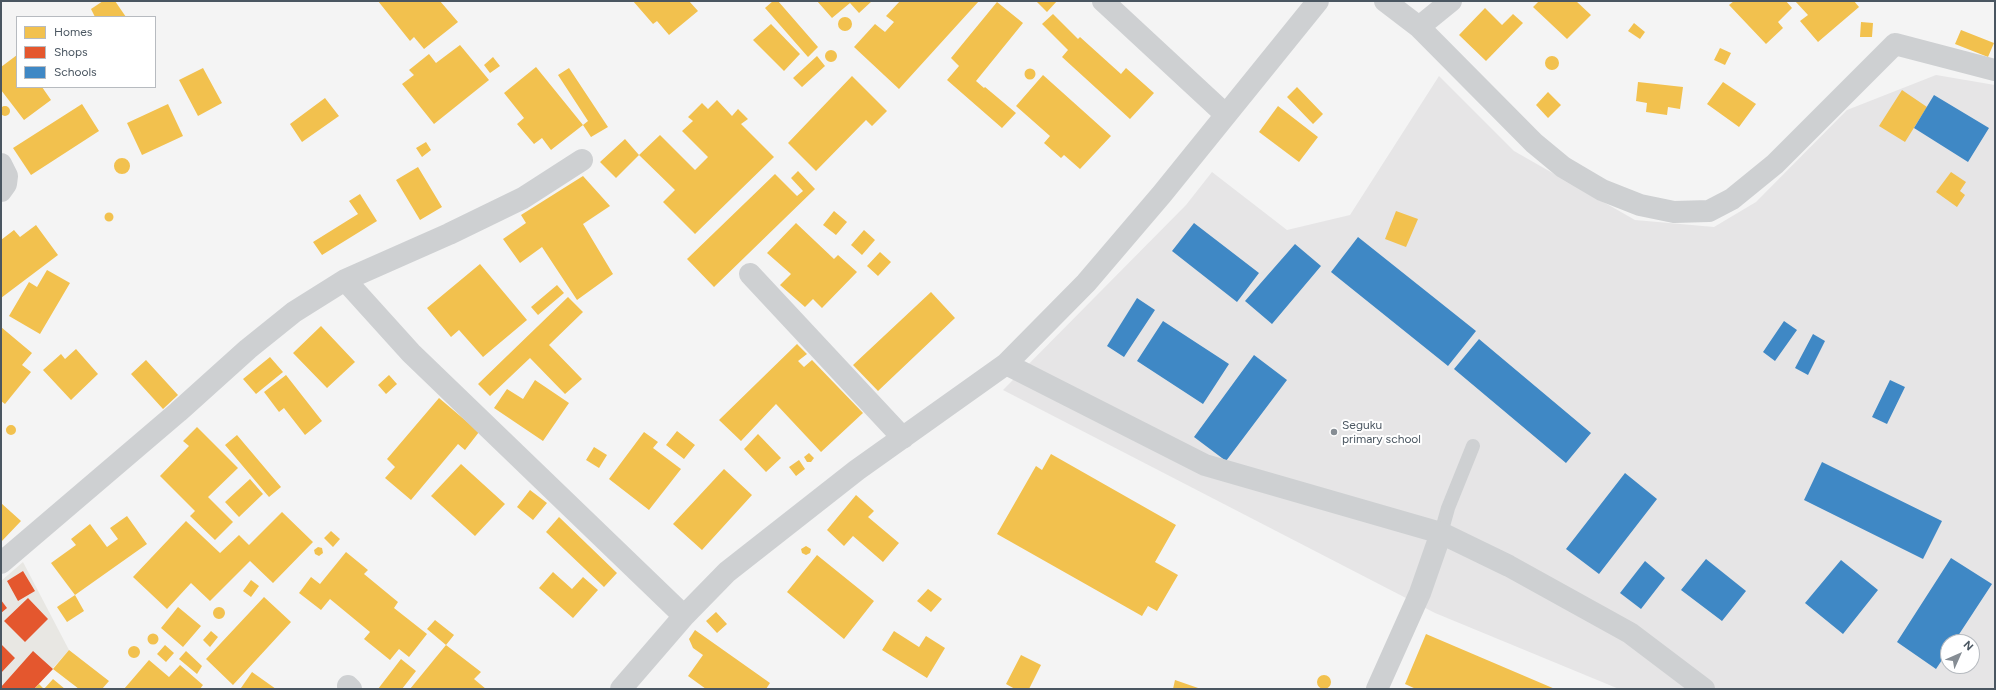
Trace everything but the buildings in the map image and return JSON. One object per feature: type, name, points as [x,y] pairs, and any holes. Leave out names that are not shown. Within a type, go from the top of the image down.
[{"type":"street","points":[[1103,1],[1226,116]]},
{"type":"street","points":[[621,689],[684,616],[727,572],[857,470],[1006,364],[1086,283],[1226,116],[1318,1]]},
{"type":"street","points":[[1385,1],[1419,27],[1534,144],[1563,167],[1602,190],[1640,205],[1674,212],[1709,211],[1732,199],[1775,164],[1895,44],[1995,70]]},
{"type":"street","points":[[1419,27],[1451,1]]},
{"type":"street","points":[[1,563],[178,412],[248,349],[294,312],[345,280],[449,234],[523,198],[582,160]]},
{"type":"street","points":[[1,164],[8,176],[6,184],[1,191]]},
{"type":"street","points":[[750,274],[903,438]]},
{"type":"street","points":[[345,280],[411,353],[684,616]]},
{"type":"street","points":[[1006,364],[1206,465],[1441,533],[1510,566],[1630,633],[1704,689]]},
{"type":"street","points":[[1377,689],[1420,593],[1441,533]]},
{"type":"lane","points":[[1441,533],[1448,508],[1473,446]]},
{"type":"shaded area","points":[[1936,75],[1995,85],[1995,689],[1619,689],[1435,613],[1003,390],[1186,205],[1212,172],[1287,230],[1350,215],[1439,76],[1514,151],[1635,220],[1714,227],[1756,202],[1847,110]]},
{"type":"shaded area","points":[[23,562],[69,650],[34,689],[1,689],[1,581]]},
{"type":"place","name":"Seguku primary school","points":[[1334,432]]}]
